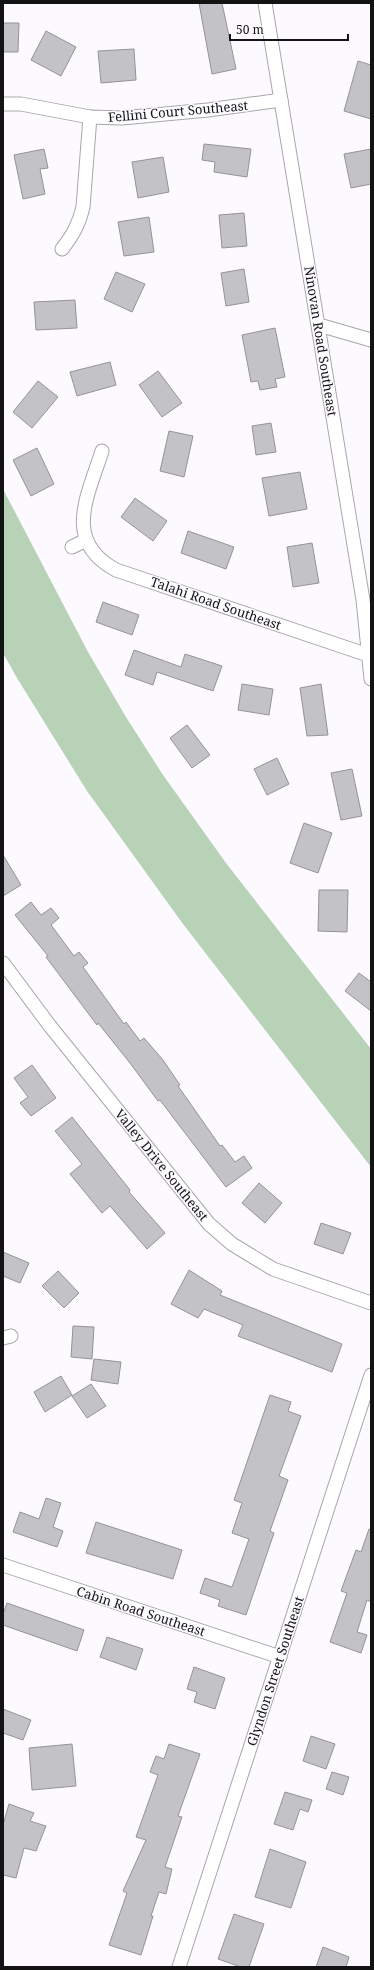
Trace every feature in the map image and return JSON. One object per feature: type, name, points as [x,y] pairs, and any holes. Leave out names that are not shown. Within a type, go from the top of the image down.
[{"type":"street","name":"Ninovan Road Southeast","points":[[265,3],[363,600],[371,680]]},
{"type":"street","name":"Fellini Court Southeast","points":[[3,104],[21,104],[90,117],[122,118],[208,110],[281,100]]},
{"type":"street","points":[[62,249],[73,235],[80,221],[83,207],[90,117]]},
{"type":"street","points":[[319,325],[371,340]]},
{"type":"street","points":[[72,547],[86,540],[83,529],[83,515],[102,451]]},
{"type":"street","name":"Talahi Road Southeast","points":[[86,540],[93,553],[103,563],[116,570],[369,655]]},
{"type":"street","name":"Valley Drive Southeast","points":[[3,963],[50,1026],[209,1224],[232,1244],[273,1269],[371,1303]]},
{"type":"street","name":"Glyndon Street Southeast","points":[[179,1967],[371,1374]]},
{"type":"street","name":"Cabin Road Southeast","points":[[3,1565],[280,1657]]},
{"type":"green space","points":[[3,489],[88,652],[126,717],[163,775],[226,863],[371,1049],[371,1167],[183,924],[87,791],[3,653]]},
{"type":"building","points":[[199,3],[222,3],[236,69],[212,74]]},
{"type":"building","points":[[3,23],[19,23],[18,52],[3,52]]},
{"type":"building","points":[[46,31],[76,47],[61,76],[31,60]]},
{"type":"building","points":[[134,49],[136,80],[101,83],[98,51]]},
{"type":"building","points":[[358,61],[371,65],[371,119],[344,111]]},
{"type":"building","points":[[204,144],[251,149],[247,177],[214,172],[215,162],[202,160]]},
{"type":"building","points":[[44,149],[48,168],[40,169],[45,194],[23,199],[14,155]]},
{"type":"building","points":[[371,149],[371,184],[351,188],[344,154]]},
{"type":"building","points":[[163,157],[169,192],[138,198],[132,162]]},
{"type":"building","points":[[244,213],[247,246],[222,248],[219,215]]},
{"type":"building","points":[[149,217],[154,252],[124,256],[118,222]]},
{"type":"building","points":[[244,269],[249,302],[226,306],[221,273]]},
{"type":"building","points":[[116,272],[145,284],[132,312],[104,299]]},
{"type":"building","points":[[75,300],[77,328],[36,330],[34,302]]},
{"type":"building","points":[[275,328],[285,377],[275,379],[277,387],[260,390],[258,381],[251,382],[242,335]]},
{"type":"building","points":[[110,362],[116,385],[77,396],[70,372]]},
{"type":"building","points":[[158,371],[182,403],[162,417],[139,385]]},
{"type":"building","points":[[38,381],[58,397],[32,428],[13,412]]},
{"type":"building","points":[[271,423],[276,452],[256,455],[252,426]]},
{"type":"building","points":[[169,431],[193,436],[184,477],[160,471]]},
{"type":"building","points":[[37,448],[54,484],[31,496],[13,460]]},
{"type":"building","points":[[300,472],[307,509],[269,516],[262,478]]},
{"type":"building","points":[[135,498],[167,521],[153,541],[121,517]]},
{"type":"building","points":[[188,531],[234,547],[226,569],[181,553]]},
{"type":"building","points":[[312,543],[319,583],[293,587],[287,547]]},
{"type":"building","points":[[103,602],[139,615],[132,635],[96,622]]},
{"type":"building","points":[[134,650],[181,667],[185,654],[222,666],[213,691],[157,672],[153,685],[125,675]]},
{"type":"building","points":[[242,684],[273,689],[269,715],[238,710]]},
{"type":"building","points":[[321,684],[328,735],[307,736],[300,688]]},
{"type":"building","points":[[187,725],[210,755],[192,768],[170,738]]},
{"type":"building","points":[[277,758],[289,784],[267,795],[254,769]]},
{"type":"building","points":[[352,769],[362,816],[341,820],[331,773]]},
{"type":"building","points":[[304,823],[332,833],[318,873],[290,863]]},
{"type":"building","points":[[3,855],[21,885],[3,896]]},
{"type":"building","points":[[319,890],[348,890],[347,932],[318,931]]},
{"type":"building","points":[[31,902],[41,915],[51,908],[59,918],[51,925],[74,956],[79,952],[88,963],[83,967],[124,1024],[126,1022],[140,1041],[144,1038],[163,1060],[180,1085],[178,1086],[220,1146],[222,1145],[235,1162],[244,1156],[252,1168],[226,1187],[160,1100],[158,1101],[98,1023],[97,1025],[46,957],[48,956],[15,915]]},
{"type":"building","points":[[359,973],[371,982],[371,1011],[345,991]]},
{"type":"building","points":[[32,1065],[56,1098],[31,1116],[20,1103],[28,1097],[14,1078]]},
{"type":"building","points":[[72,1117],[130,1190],[129,1192],[165,1233],[147,1249],[110,1206],[102,1213],[70,1174],[82,1164],[55,1131]]},
{"type":"building","points":[[259,1183],[282,1203],[265,1223],[242,1203]]},
{"type":"building","points":[[321,1223],[351,1233],[343,1254],[314,1244]]},
{"type":"building","points":[[3,1252],[29,1263],[20,1283],[3,1276]]},
{"type":"building","points":[[189,1270],[222,1291],[220,1295],[342,1344],[332,1372],[238,1336],[243,1325],[204,1309],[198,1318],[171,1304]]},
{"type":"building","points":[[58,1271],[79,1293],[64,1308],[42,1286]]},
{"type":"building","points":[[73,1326],[94,1327],[92,1359],[71,1357]]},
{"type":"building","points":[[94,1359],[121,1362],[118,1384],[91,1380]]},
{"type":"building","points":[[61,1376],[72,1395],[45,1412],[34,1392]]},
{"type":"building","points":[[91,1384],[106,1406],[87,1418],[72,1396]]},
{"type":"building","points":[[270,1395],[291,1402],[288,1411],[301,1416],[279,1476],[288,1480],[270,1531],[274,1533],[246,1615],[218,1606],[220,1600],[200,1593],[205,1578],[232,1587],[236,1576],[249,1539],[232,1533],[242,1503],[234,1500]]},
{"type":"building","points":[[46,1498],[61,1503],[53,1527],[63,1531],[57,1547],[13,1532],[20,1512],[39,1519]]},
{"type":"building","points":[[96,1522],[182,1550],[173,1579],[86,1553]]},
{"type":"building","points":[[369,1529],[371,1529],[371,1602],[367,1600],[357,1632],[367,1635],[361,1653],[330,1642],[347,1593],[341,1591],[356,1550],[361,1552]]},
{"type":"building","points":[[7,1603],[84,1630],[77,1651],[3,1625],[3,1614]]},
{"type":"building","points":[[107,1637],[143,1649],[136,1670],[100,1657]]},
{"type":"building","points":[[194,1667],[225,1678],[215,1709],[194,1702],[197,1692],[187,1689]]},
{"type":"building","points":[[3,1709],[31,1720],[23,1740],[3,1733]]},
{"type":"building","points":[[311,1736],[335,1744],[326,1769],[303,1761]]},
{"type":"building","points":[[72,1744],[76,1786],[32,1790],[29,1748]]},
{"type":"building","points":[[169,1744],[200,1754],[178,1816],[182,1817],[165,1867],[172,1869],[166,1894],[159,1892],[141,1955],[109,1945],[127,1893],[123,1891],[146,1840],[136,1837],[158,1775],[150,1772],[156,1756],[164,1759]]},
{"type":"building","points":[[332,1772],[349,1777],[343,1795],[326,1789]]},
{"type":"building","points":[[285,1792],[312,1800],[308,1812],[300,1809],[293,1830],[274,1824]]},
{"type":"building","points":[[9,1804],[34,1813],[30,1821],[46,1826],[36,1851],[24,1848],[16,1878],[3,1875],[3,1825]]},
{"type":"building","points":[[270,1849],[306,1862],[291,1908],[255,1897]]},
{"type":"building","points":[[234,1914],[264,1924],[249,1967],[241,1967],[218,1959]]},
{"type":"building","points":[[323,1947],[349,1957],[346,1967],[316,1967]]}]
